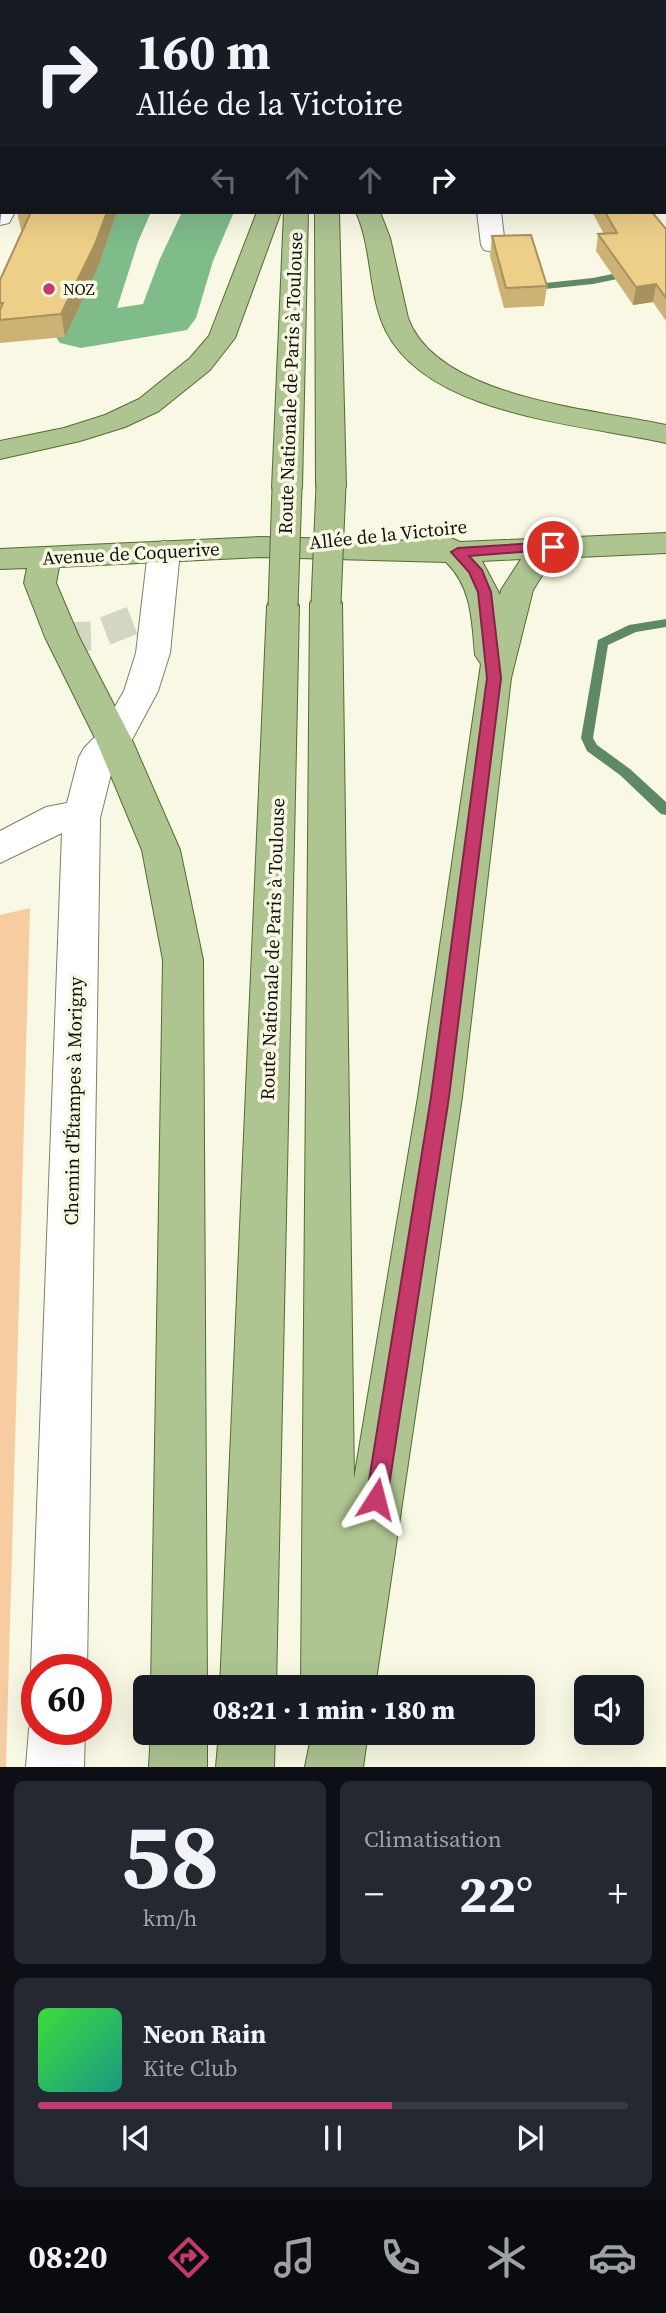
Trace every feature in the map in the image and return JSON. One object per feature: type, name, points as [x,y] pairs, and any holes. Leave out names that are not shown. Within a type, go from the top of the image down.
[{"type":"main road","points":[[0,450],[70,435],[115,421],[149,405],[200,365],[222,338],[267,214]]},
{"type":"main road","name":"Route Nationale de Paris à Toulouse","points":[[248,1675],[296,214]]},
{"type":"main road","name":"Route Nationale de Paris à Toulouse","points":[[327,214],[331,486],[326,603],[329,1675]]},
{"type":"main road","points":[[369,214],[399,331],[412,352],[436,370],[463,384],[528,407],[666,434]]},
{"type":"main road","name":"Allée de la Victoire","points":[[261,547],[413,529],[666,516]]},
{"type":"main road","points":[[413,529],[458,552],[475,570],[484,592],[494,678]]},
{"type":"main road","name":"Allée de la Victoire","points":[[622,544],[666,530]]},
{"type":"main road","name":"Allée de la Victoire","points":[[261,547],[458,552],[666,543]]},
{"type":"main road","points":[[349,1675],[440,1097],[494,678],[517,590],[532,567],[577,545]]},
{"type":"main road","name":"Avenue de Coquerive","points":[[0,559],[261,547]]},
{"type":"main road","points":[[45,557],[40,583],[62,637],[114,740],[161,850],[183,960],[179,1675]]},
{"type":"main road","points":[[178,1745],[178,1767]]},
{"type":"main road","points":[[246,1767],[247,1745]]},
{"type":"main road","points":[[330,1745],[332,1767]]},
{"type":"main road","points":[[332,1767],[337,1745]]},
{"type":"street","points":[[489,214],[493,245]]},
{"type":"street","name":"Chemin d'Étampes à Morigny","points":[[59,1654],[80,818],[97,757],[114,740],[141,691],[153,653],[164,551]]},
{"type":"street","points":[[0,848],[59,817],[80,818]]},
{"type":"street","points":[[55,1767],[56,1745]]},
{"type":"shaded area","points":[[30,908],[6,1767],[0,1767],[0,915]]},
{"type":"building","name":"NOZ","points":[[30,214],[106,214],[95,244],[61,314],[0,320],[3,303],[0,303],[0,280]]},
{"type":"building","points":[[606,214],[654,214],[666,229],[666,298],[656,284],[636,287],[598,234],[617,233]]},
{"type":"building","points":[[531,235],[547,286],[506,288],[492,236]]},
{"type":"waterway","points":[[124,214],[111,242],[81,331],[167,318],[186,261],[207,214]]},
{"type":"waterway","points":[[545,286],[593,281],[666,266]]},
{"type":"waterway","points":[[666,623],[633,628],[602,643],[587,738],[592,748],[625,772],[666,810]]},
{"type":"tunnel","points":[[62,637],[92,636],[157,611]]},
{"type":"place","name":"NOZ","points":[[49,289]]},
{"type":"route","points":[[376,1499],[440,1097],[494,678],[484,592],[475,570],[458,552],[553,547]]}]
